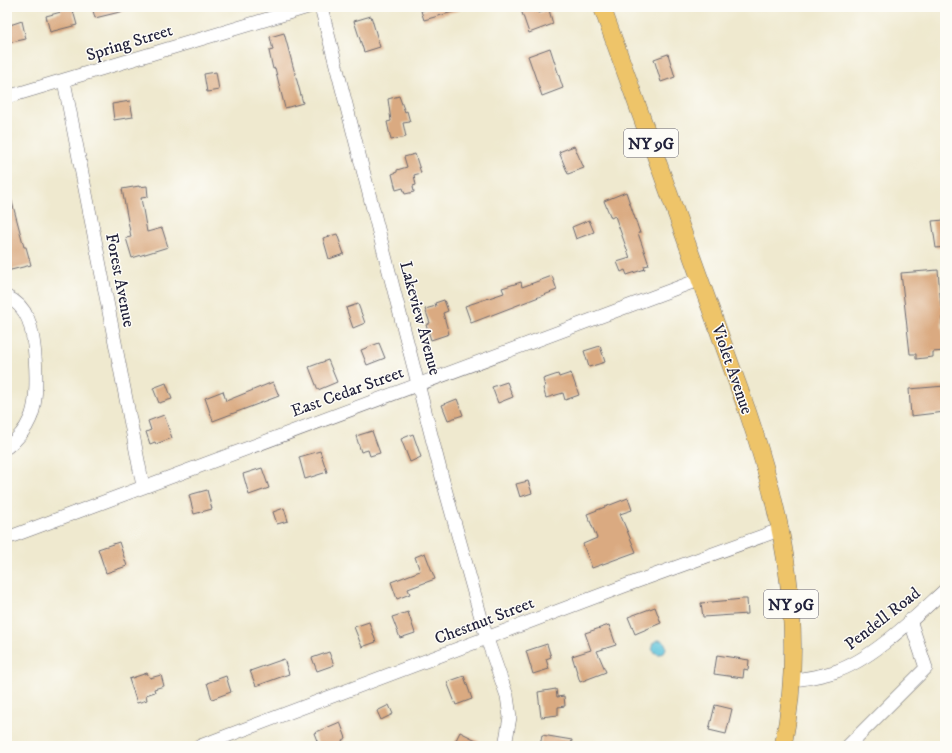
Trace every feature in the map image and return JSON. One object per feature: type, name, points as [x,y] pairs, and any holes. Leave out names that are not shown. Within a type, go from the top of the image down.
[{"type":"main road","name":"Violet Avenue","points":[[602,7],[701,279],[765,463],[782,529],[791,603],[791,680],[783,746]]},
{"type":"street","name":"Spring Street","points":[[7,97],[308,7]]},
{"type":"street","name":"Lakeview Avenue","points":[[321,7],[419,383],[444,485],[487,638],[507,696],[510,717],[505,746]]},
{"type":"street","name":"Forest Avenue","points":[[64,81],[143,486]]},
{"type":"street","name":"East Cedar Street","points":[[7,538],[701,279]]},
{"type":"street","points":[[7,297],[14,301],[22,310],[30,326],[35,348],[35,386],[31,418],[18,439],[7,446]]},
{"type":"street","name":"Chestnut Street","points":[[200,746],[782,529]]},
{"type":"street","name":"Pendell Road","points":[[791,680],[829,673],[850,665],[875,648],[945,590]]},
{"type":"street","points":[[848,746],[926,668],[910,620]]},
{"type":"water","points":[[656,640],[662,640],[666,644],[666,650],[662,654],[656,654],[652,650],[652,644]]},
{"type":"building","points":[[60,7],[72,7],[77,25],[50,32],[46,16],[61,12]]},
{"type":"building","points":[[92,7],[123,7],[124,11],[95,18]]},
{"type":"building","points":[[433,7],[459,7],[460,10],[424,20],[421,11]]},
{"type":"building","points":[[520,7],[537,7],[539,13],[549,10],[553,24],[529,33]]},
{"type":"building","points":[[371,16],[380,47],[364,52],[354,21]]},
{"type":"building","points":[[22,21],[26,39],[7,43],[7,26]]},
{"type":"building","points":[[284,33],[303,103],[285,108],[269,51],[273,50],[270,37]]},
{"type":"building","points":[[550,48],[563,88],[542,96],[528,56]]},
{"type":"building","points":[[668,54],[675,77],[661,82],[654,59]]},
{"type":"building","points":[[216,72],[219,90],[207,92],[204,74]]},
{"type":"building","points":[[399,96],[405,112],[407,111],[410,122],[403,123],[406,137],[391,140],[387,122],[391,121],[388,99]]},
{"type":"building","points":[[130,101],[133,117],[114,120],[112,104]]},
{"type":"building","points":[[574,146],[584,168],[568,174],[559,152]]},
{"type":"building","points":[[415,154],[421,173],[414,175],[416,185],[413,186],[414,192],[405,194],[403,188],[396,190],[392,174],[397,172],[397,170],[407,167],[404,157]]},
{"type":"building","points":[[147,186],[148,197],[141,198],[147,232],[162,228],[168,247],[132,258],[126,238],[131,237],[122,189]]},
{"type":"building","points":[[626,192],[649,265],[644,266],[645,269],[627,275],[625,270],[621,272],[617,262],[630,258],[615,216],[611,218],[604,201]]},
{"type":"building","points":[[7,198],[11,198],[24,247],[26,247],[31,265],[7,271]]},
{"type":"building","points":[[589,220],[594,232],[576,239],[572,227]]},
{"type":"building","points":[[945,220],[945,247],[936,248],[932,221]]},
{"type":"building","points":[[337,234],[344,254],[329,259],[323,238]]},
{"type":"building","points":[[938,270],[941,306],[943,306],[944,316],[942,317],[942,324],[945,351],[933,352],[933,357],[916,359],[916,354],[910,354],[901,273]]},
{"type":"building","points":[[552,276],[557,290],[471,323],[465,306],[504,293],[502,288],[521,282],[522,287]]},
{"type":"building","points":[[444,300],[448,311],[443,313],[449,334],[431,340],[426,325],[430,323],[425,309],[436,306],[435,303]]},
{"type":"building","points":[[358,304],[365,323],[353,328],[346,308]]},
{"type":"building","points":[[379,343],[385,358],[367,365],[361,350]]},
{"type":"building","points":[[600,346],[605,362],[589,367],[584,351]]},
{"type":"building","points":[[328,360],[337,382],[318,390],[309,367]]},
{"type":"building","points":[[571,373],[579,395],[565,400],[563,393],[546,398],[543,388],[545,387],[543,379],[558,374],[559,377]]},
{"type":"building","points":[[273,382],[279,396],[213,421],[205,398],[223,391],[226,401]]},
{"type":"building","points":[[507,382],[513,397],[498,403],[492,387]]},
{"type":"building","points":[[166,383],[172,399],[159,403],[153,388]]},
{"type":"building","points":[[945,386],[945,412],[911,416],[909,389]]},
{"type":"building","points":[[457,399],[463,415],[448,420],[442,405]]},
{"type":"building","points":[[164,415],[172,438],[156,444],[155,442],[150,444],[146,432],[151,430],[148,421]]},
{"type":"building","points":[[372,431],[380,453],[370,456],[368,450],[361,452],[356,436]]},
{"type":"building","points":[[413,434],[421,457],[410,462],[401,439]]},
{"type":"building","points":[[320,451],[327,472],[305,479],[299,457]]},
{"type":"building","points":[[262,468],[269,488],[249,495],[243,474]]},
{"type":"building","points":[[528,481],[532,493],[520,497],[516,484]]},
{"type":"building","points":[[207,490],[212,509],[194,514],[189,495]]},
{"type":"building","points":[[628,498],[632,510],[620,514],[636,552],[592,568],[583,544],[597,538],[587,514]]},
{"type":"building","points":[[284,508],[288,521],[277,524],[273,512]]},
{"type":"building","points":[[119,542],[127,566],[106,573],[98,549]]},
{"type":"building","points":[[425,553],[435,579],[408,589],[410,594],[397,599],[391,582],[420,571],[415,557]]},
{"type":"building","points":[[747,599],[748,614],[703,617],[701,603]]},
{"type":"building","points":[[655,607],[661,623],[635,634],[628,617]]},
{"type":"building","points":[[408,612],[415,633],[400,638],[392,617]]},
{"type":"building","points":[[369,622],[376,642],[362,647],[354,627]]},
{"type":"building","points":[[609,625],[616,645],[597,651],[606,672],[580,682],[572,656],[591,650],[585,633]]},
{"type":"building","points":[[547,644],[551,657],[546,659],[549,669],[533,674],[526,651]]},
{"type":"building","points":[[329,652],[334,665],[317,671],[312,658]]},
{"type":"building","points":[[717,655],[749,660],[748,670],[744,669],[743,678],[714,674]]},
{"type":"building","points":[[284,659],[289,674],[256,686],[250,671]]},
{"type":"building","points":[[147,673],[150,678],[161,675],[164,686],[154,689],[155,692],[146,695],[147,700],[137,703],[129,679]]},
{"type":"building","points":[[226,676],[231,692],[212,699],[207,683]]},
{"type":"building","points":[[464,676],[472,699],[456,705],[447,682]]},
{"type":"building","points":[[556,689],[557,697],[564,696],[565,706],[558,707],[558,715],[541,717],[538,692]]},
{"type":"building","points":[[389,705],[393,714],[381,720],[377,711]]},
{"type":"building","points":[[715,705],[732,709],[726,734],[709,730]]},
{"type":"building","points":[[340,722],[346,738],[342,740],[344,746],[319,746],[314,733]]},
{"type":"building","points":[[460,732],[488,746],[453,746]]},
{"type":"building","points":[[542,735],[572,740],[571,746],[540,746]]}]
